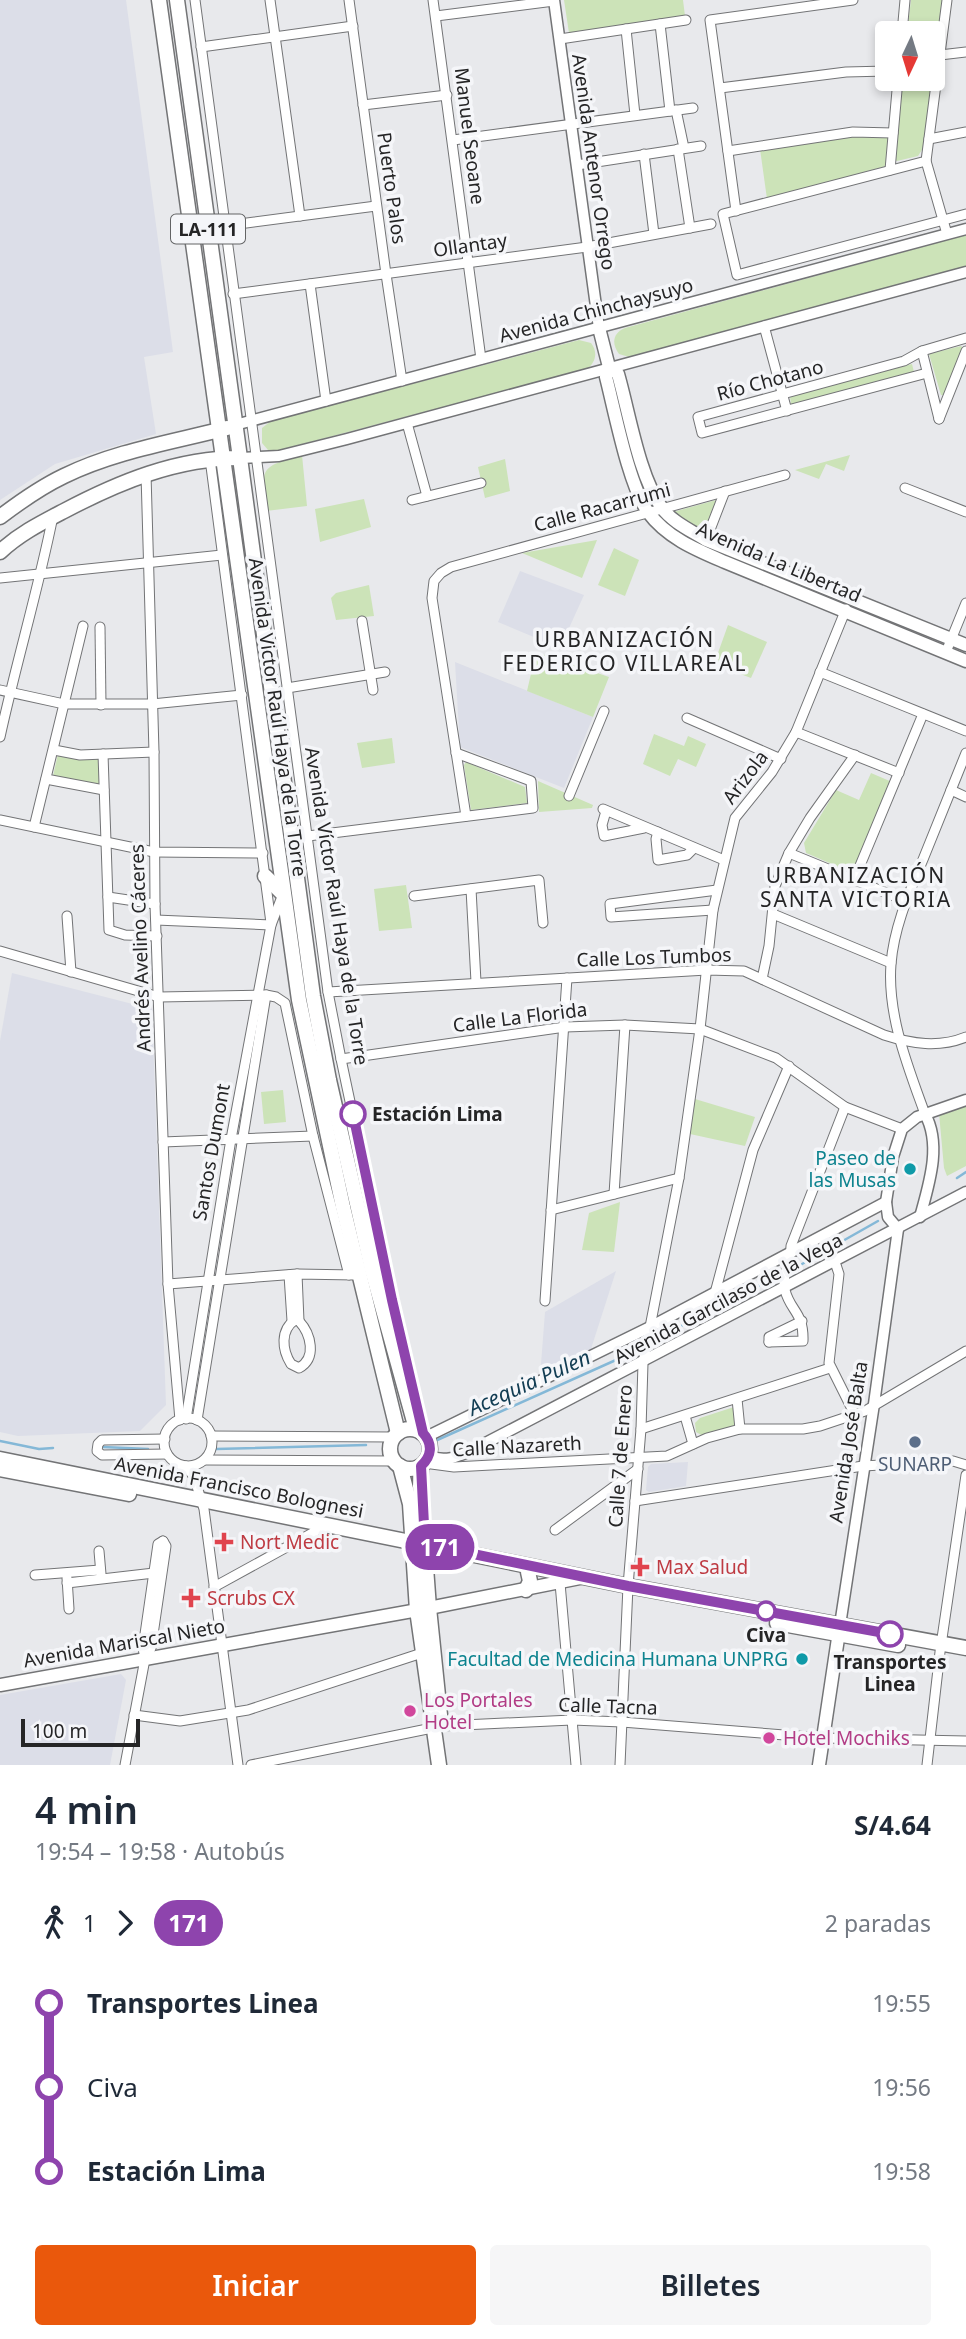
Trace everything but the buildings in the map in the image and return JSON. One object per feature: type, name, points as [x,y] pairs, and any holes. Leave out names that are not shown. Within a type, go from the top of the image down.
[{"type":"main road","name":"Avenida Victor Raúl Haya de la Torre","points":[[159,0],[219,430],[216,459],[299,1000],[325,1156],[396,1435]]},
{"type":"main road","name":"Avenida Victor Raúl Haya de la Torre","points":[[177,0],[313,996],[372,1270],[422,1433]]},
{"type":"main road","name":"Avenida La Libertad","points":[[600,331],[608,363],[618,374],[634,456],[636,485],[648,512],[667,531],[680,540],[728,556],[848,604],[966,645]]},
{"type":"main road","points":[[0,517],[29,495],[66,475],[115,457],[235,425]]},
{"type":"main road","name":"Avenida La Libertad","points":[[634,456],[662,509],[728,556]]},
{"type":"main road","points":[[0,552],[28,530],[53,516],[146,474],[216,459],[240,458]]},
{"type":"main road","name":"Avenida La Libertad","points":[[848,604],[966,661]]},
{"type":"main road","points":[[265,876],[283,894]]},
{"type":"main road","points":[[419,1547],[410,1504],[390,1449],[396,1435],[409,1429],[422,1433],[429,1443],[425,1461],[419,1547],[439,1765]]},
{"type":"main road","name":"Avenida Francisco Bolognesi","points":[[0,1458],[316,1531],[419,1547],[528,1572],[941,1648],[966,1657]]},
{"type":"main road","points":[[397,1463],[410,1469],[425,1461]]},
{"type":"main road","name":"Avenida Francisco Bolognesi","points":[[0,1469],[203,1504],[572,1580]]},
{"type":"main road","points":[[526,1590],[530,1581],[528,1572]]},
{"type":"main road","name":"Avenida Mariscal Nieto","points":[[0,1685],[572,1580]]},
{"type":"main road","points":[[423,1609],[422,1653],[448,1765]]},
{"type":"main road","name":"Avenida José Balta","points":[[819,1765],[839,1630]]},
{"type":"main road","name":"Avenida Francisco Bolognesi","points":[[941,1648],[966,1648]]},
{"type":"street","name":"Avenida Víctor Raúl Haya de la Torre","points":[[195,0],[328,992],[422,1433]]},
{"type":"street","points":[[270,0],[300,216]]},
{"type":"street","name":"Puerto Palos","points":[[349,0],[402,381]]},
{"type":"street","name":"Manuel Seoane","points":[[433,0],[481,359]]},
{"type":"street","points":[[736,211],[710,20],[853,0]]},
{"type":"street","points":[[903,21],[905,0]]},
{"type":"street","points":[[944,21],[947,0]]},
{"type":"street","points":[[436,16],[554,1]]},
{"type":"street","name":"Avenida Antenor Orrego","points":[[554,1],[600,331]]},
{"type":"street","points":[[560,39],[686,20]]},
{"type":"street","points":[[660,24],[681,148],[690,228]]},
{"type":"street","points":[[201,47],[353,26]]},
{"type":"street","points":[[626,29],[635,115]]},
{"type":"street","points":[[945,54],[966,52]]},
{"type":"street","points":[[720,88],[846,72],[875,71]]},
{"type":"street","points":[[890,170],[897,91]]},
{"type":"street","points":[[935,91],[926,161],[947,234]]},
{"type":"street","points":[[363,105],[447,95]]},
{"type":"street","points":[[453,141],[693,108]]},
{"type":"street","points":[[728,151],[853,132],[893,133]]},
{"type":"street","points":[[929,139],[966,132]]},
{"type":"street","points":[[577,165],[701,146]]},
{"type":"street","points":[[643,154],[654,234]]},
{"type":"street","points":[[926,161],[723,214],[737,275],[966,214]]},
{"type":"street","points":[[224,226],[376,206]]},
{"type":"street","name":"Ollantay","points":[[233,294],[587,247],[711,224]]},
{"type":"street","name":"Avenida Chinchaysuyo","points":[[235,425],[481,359],[600,331],[966,229]]},
{"type":"street","points":[[240,458],[279,456],[407,423],[608,363],[764,326],[966,272]]},
{"type":"street","points":[[310,284],[326,401]]},
{"type":"street","points":[[764,326],[787,411]]},
{"type":"street","name":"Río Chotano","points":[[927,373],[702,432],[698,417],[904,361],[922,351],[966,338]]},
{"type":"street","points":[[922,351],[939,419],[966,351]]},
{"type":"street","points":[[843,378],[847,395]]},
{"type":"street","points":[[407,423],[427,496]]},
{"type":"street","points":[[156,920],[271,925],[222,555],[216,459]]},
{"type":"street","name":"Andrés Avelino Cáceres","points":[[146,474],[154,752],[155,904],[168,1284],[183,1419]]},
{"type":"street","name":"Calle Racarrumi","points":[[456,753],[432,598],[434,581],[441,573],[785,475]]},
{"type":"street","points":[[412,500],[481,482]]},
{"type":"street","points":[[905,488],[966,512]]},
{"type":"street","points":[[706,540],[725,491]]},
{"type":"street","points":[[0,737],[5,691],[41,575],[53,516]]},
{"type":"street","points":[[0,578],[222,555]]},
{"type":"street","points":[[946,652],[966,603]]},
{"type":"street","name":"Arizola","points":[[700,1029],[713,910],[735,818],[781,759],[796,732],[848,604]]},
{"type":"street","points":[[362,621],[373,690]]},
{"type":"street","points":[[34,827],[83,626]]},
{"type":"street","points":[[100,627],[101,705]]},
{"type":"street","points":[[287,688],[385,672]]},
{"type":"street","points":[[820,672],[966,731]]},
{"type":"street","points":[[5,691],[64,704],[101,705],[152,704],[242,695]]},
{"type":"street","points":[[569,796],[604,711]]},
{"type":"street","points":[[854,880],[923,714]]},
{"type":"street","points":[[687,718],[781,759]]},
{"type":"street","points":[[796,732],[899,773]]},
{"type":"street","points":[[54,750],[80,755],[154,752]]},
{"type":"street","points":[[308,836],[533,808],[531,781],[456,753],[466,816]]},
{"type":"street","points":[[920,1217],[933,1149],[931,1126],[901,1040],[894,1004],[891,964],[906,901],[966,753]]},
{"type":"street","points":[[103,754],[109,930],[125,935],[157,936]]},
{"type":"street","points":[[762,979],[775,886],[789,853],[855,755]]},
{"type":"street","points":[[46,779],[104,790]]},
{"type":"street","points":[[951,790],[966,797]]},
{"type":"street","points":[[646,827],[604,836],[604,810],[646,827],[658,832],[694,848],[724,860]]},
{"type":"street","points":[[0,820],[154,852],[263,853]]},
{"type":"street","points":[[658,832],[658,860],[687,855],[694,848]]},
{"type":"street","points":[[789,853],[906,901]]},
{"type":"street","points":[[414,897],[540,880],[543,923]]},
{"type":"street","points":[[471,890],[476,982]]},
{"type":"street","points":[[713,910],[611,917],[610,904],[717,890]]},
{"type":"street","name":"Santos Dumont","points":[[197,1420],[242,1139],[271,925],[283,894]]},
{"type":"street","points":[[108,897],[155,904]]},
{"type":"street","points":[[656,913],[661,897]]},
{"type":"street","points":[[773,914],[891,964]]},
{"type":"street","points":[[67,916],[71,972]]},
{"type":"street","points":[[0,951],[159,997],[276,997],[285,1003],[313,1136],[325,1156]]},
{"type":"street","name":"Calle Los Tumbos","points":[[328,992],[707,970],[744,971],[884,1035],[933,1045],[966,1037]]},
{"type":"street","points":[[545,1301],[567,978]]},
{"type":"street","name":"Santos Dumont","points":[[183,1419],[231,1139],[262,995]]},
{"type":"street","points":[[614,1194],[625,1025]]},
{"type":"street","name":"Calle La Florida","points":[[341,1059],[565,1027],[625,1025],[700,1029],[776,1058],[845,1107],[902,1129]]},
{"type":"street","name":"Calle 7 de Enero","points":[[620,1765],[643,1363],[679,1178],[700,1029]]},
{"type":"street","points":[[715,1293],[753,1150],[789,1066]]},
{"type":"street","points":[[898,1228],[888,1217],[886,1202],[902,1129],[911,1120],[966,1100]]},
{"type":"street","points":[[802,1321],[769,1337],[769,1342],[803,1341],[802,1321],[784,1289],[791,1246],[845,1107]]},
{"type":"street","points":[[163,1142],[313,1136]]},
{"type":"street","points":[[551,1210],[679,1178]]},
{"type":"street","name":"Avenida Garcilaso de la Vega","points":[[425,1461],[456,1458],[643,1363],[966,1192]]},
{"type":"street","name":"Avenida Garcilaso de la Vega","points":[[422,1433],[650,1327],[886,1202]]},
{"type":"street","name":"Avenida José Balta","points":[[839,1630],[898,1228]]},
{"type":"street","points":[[835,1262],[839,1274],[828,1363],[855,1415]]},
{"type":"street","points":[[293,1275],[296,1321],[285,1336],[284,1349],[291,1364],[299,1368],[308,1359],[311,1344],[307,1331],[296,1321]]},
{"type":"street","points":[[168,1284],[293,1275],[354,1275]]},
{"type":"street","name":"Calle Nazareth","points":[[425,1461],[454,1467],[667,1456],[713,1436],[740,1430],[803,1429],[820,1426],[855,1415],[966,1351]]},
{"type":"street","points":[[641,1429],[830,1368]]},
{"type":"street","points":[[737,1399],[740,1430]]},
{"type":"street","points":[[685,1416],[693,1444]]},
{"type":"street","points":[[203,1504],[194,1477],[186,1466],[172,1460],[167,1454],[165,1438],[170,1427],[183,1419],[197,1420],[211,1436],[212,1449],[201,1462],[203,1504],[238,1765]]},
{"type":"street","points":[[211,1436],[396,1435]]},
{"type":"street","points":[[165,1438],[102,1440],[97,1451],[102,1455],[167,1454]]},
{"type":"street","points":[[635,1501],[863,1466],[954,1461],[966,1465]]},
{"type":"street","points":[[186,1466],[201,1462],[397,1463]]},
{"type":"street","points":[[555,1530],[638,1469]]},
{"type":"street","points":[[927,1765],[966,1475]]},
{"type":"street","points":[[214,1587],[316,1531]]},
{"type":"street","points":[[125,1765],[145,1659],[151,1648],[166,1546],[163,1541],[158,1544],[143,1647],[145,1659]]},
{"type":"street","points":[[99,1552],[101,1574]]},
{"type":"street","points":[[35,1575],[66,1578],[154,1573]]},
{"type":"street","points":[[66,1578],[69,1609]]},
{"type":"street","points":[[572,1580],[572,1720],[576,1765]]},
{"type":"street","points":[[134,1715],[174,1721],[264,1706],[422,1653]]},
{"type":"street","name":"Calle Tacna","points":[[251,1765],[437,1726],[572,1720],[823,1738],[966,1741]]},
{"type":"shaded area","points":[[0,0],[126,0],[173,352],[144,357],[156,434],[55,464],[0,500]]},
{"type":"shaded area","points":[[520,571],[584,595],[560,648],[498,622]]},
{"type":"shaded area","points":[[455,662],[593,717],[564,788],[460,747]]},
{"type":"shaded area","points":[[12,973],[152,1009],[166,1405],[140,1431],[18,1436],[0,1432],[0,1041]]},
{"type":"shaded area","points":[[616,1271],[590,1352],[540,1377],[545,1312]]},
{"type":"shaded area","points":[[688,1462],[686,1486],[649,1492],[646,1490],[648,1467],[651,1464]]},
{"type":"shaded area","points":[[121,1674],[126,1680],[110,1765],[0,1765],[0,1695]]},
{"type":"green space","points":[[564,0],[683,0],[685,16],[569,33]]},
{"type":"green space","points":[[911,0],[945,0],[942,21],[908,21]]},
{"type":"green space","points":[[902,91],[933,91],[927,142],[918,156],[895,160]]},
{"type":"green space","points":[[842,136],[884,136],[889,139],[886,166],[767,199],[760,149]]},
{"type":"green space","points":[[966,235],[966,267],[629,357],[619,354],[615,346],[614,339],[625,328]]},
{"type":"green space","points":[[579,340],[591,343],[595,350],[594,360],[587,369],[276,451],[268,450],[262,443],[262,428],[271,421]]},
{"type":"green space","points":[[961,346],[964,349],[945,395],[941,395],[929,354]]},
{"type":"green space","points":[[912,364],[914,372],[791,405],[790,396]]},
{"type":"green space","points":[[302,455],[307,506],[266,511],[266,471],[277,463]]},
{"type":"green space","points":[[850,455],[844,471],[826,464],[819,479],[795,470]]},
{"type":"green space","points":[[505,459],[510,491],[485,498],[478,467]]},
{"type":"green space","points":[[364,499],[371,527],[320,542],[315,509]]},
{"type":"green space","points":[[716,500],[704,531],[673,512]]},
{"type":"green space","points":[[597,540],[582,578],[522,553]]},
{"type":"green space","points":[[614,548],[639,560],[625,596],[598,585]]},
{"type":"green space","points":[[369,585],[374,616],[336,620],[331,598],[336,593]]},
{"type":"green space","points":[[728,625],[767,642],[751,678],[714,664]]},
{"type":"green space","points":[[536,652],[609,677],[593,717],[527,691]]},
{"type":"green space","points":[[654,734],[684,746],[688,736],[706,744],[696,767],[678,759],[670,776],[643,764]]},
{"type":"green space","points":[[392,738],[395,763],[362,768],[357,743]]},
{"type":"green space","points":[[58,754],[102,757],[101,786],[53,776]]},
{"type":"green space","points":[[466,762],[525,787],[527,803],[471,810],[464,765]]},
{"type":"green space","points":[[871,773],[892,782],[853,873],[806,853],[804,843],[836,790],[859,800]]},
{"type":"green space","points":[[538,781],[593,805],[592,808],[539,812]]},
{"type":"green space","points":[[406,885],[412,928],[379,931],[374,889]]},
{"type":"green space","points":[[283,1090],[286,1122],[264,1124],[261,1092]]},
{"type":"green space","points":[[695,1099],[755,1117],[745,1146],[690,1134]]},
{"type":"green space","points":[[966,1106],[966,1166],[947,1176],[939,1113]]},
{"type":"green space","points":[[620,1202],[614,1252],[582,1250],[589,1213]]},
{"type":"green space","points":[[734,1407],[737,1425],[703,1436],[696,1432],[695,1423],[700,1418]]},
{"type":"waterway","name":"Acequia Pulen","points":[[957,1178],[966,1172]]},
{"type":"waterway","name":"Acequia Pulen","points":[[795,1268],[878,1221]]},
{"type":"waterway","name":"Acequia Pulen","points":[[656,1339],[777,1276]]},
{"type":"waterway","name":"Acequia Pulen","points":[[435,1441],[636,1351]]},
{"type":"waterway","name":"Acequia Pulen","points":[[0,1441],[39,1449],[53,1448]]},
{"type":"waterway","name":"Acequia Pulen","points":[[216,1449],[366,1445]]},
{"type":"waterway","name":"Acequia Pulen","points":[[103,1447],[148,1449]]},
{"type":"bus line","name":"171","points":[[353,1114],[392,1300],[423,1433],[429,1443],[429,1455],[421,1466],[420,1486],[425,1544],[628,1586],[890,1634]]},
{"type":"place","name":"Estación Lima","points":[[353,1114]]},
{"type":"place","name":"Paseo de las Musas","points":[[910,1169]]},
{"type":"place","name":"SUNARP","points":[[915,1442]]},
{"type":"place","name":"Nort Medic","points":[[224,1542]]},
{"type":"place","name":"Max Salud","points":[[640,1567]]},
{"type":"place","name":"Scrubs CX","points":[[191,1598]]},
{"type":"place","name":"Civa","points":[[766,1611]]},
{"type":"place","name":"Transportes Linea","points":[[890,1634]]},
{"type":"place","name":"Facultad de Medicina Humana UNPRG","points":[[802,1659]]},
{"type":"place","name":"Los Portales Hotel","points":[[410,1711]]},
{"type":"place","name":"Hotel Mochiks","points":[[769,1738]]},
{"type":"district","name":"URBANIZACIÓN FEDERICO VILLAREAL","points":[[625,651]]},
{"type":"district","name":"URBANIZACIÓN SANTA VICTORIA","points":[[856,887]]}]
